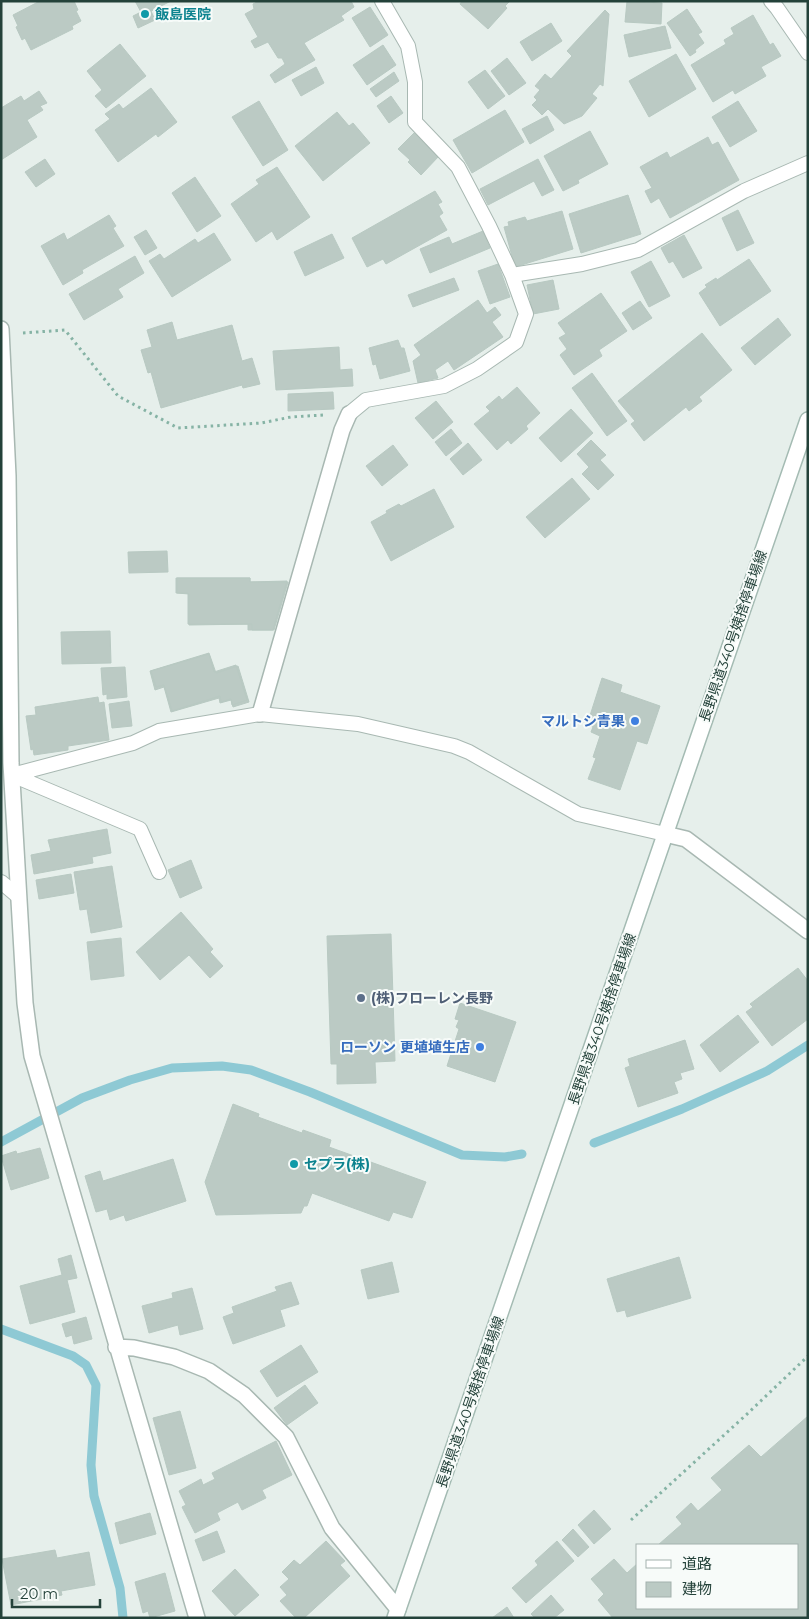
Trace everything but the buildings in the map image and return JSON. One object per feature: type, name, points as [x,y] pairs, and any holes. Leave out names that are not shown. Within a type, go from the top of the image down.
[{"type":"street","points":[[2,332],[8,767],[19,897],[25,1003],[32,1056],[197,1618]]},
{"type":"street","points":[[260,714],[342,430],[349,414]]},
{"type":"street","name":"長野県道340号姨捨停車場線","points":[[397,1614],[808,420]]},
{"type":"street","points":[[665,834],[686,840],[808,931]]},
{"type":"street","points":[[116,1347],[134,1348],[174,1357],[209,1371],[244,1395],[286,1436],[332,1528],[397,1614]]},
{"type":"lane","points":[[349,414],[366,400],[444,386],[477,369],[516,342],[526,314],[512,275],[458,167],[415,122],[415,82],[408,46],[382,1]]},
{"type":"lane","points":[[771,1],[808,53]]},
{"type":"lane","points":[[512,275],[582,264],[638,250],[744,191],[808,163]]},
{"type":"lane","points":[[8,767],[133,743],[159,732],[260,714],[358,724],[454,746],[469,752],[578,814],[665,834]]},
{"type":"lane","points":[[8,767],[140,829],[159,872]]},
{"type":"lane","points":[[1,882],[19,897]]},
{"type":"path","points":[[2,332],[65,330],[118,396],[178,428],[261,423],[291,417],[349,414]]},
{"type":"path","points":[[631,1520],[808,1356]]},
{"type":"waterway","points":[[594,1143],[682,1109],[767,1071],[808,1045]]},
{"type":"waterway","points":[[1,1142],[82,1098],[130,1080],[172,1068],[222,1066],[251,1070],[310,1092],[462,1155],[505,1157],[522,1154]]},
{"type":"waterway","points":[[1,1329],[73,1356],[86,1365],[96,1385],[91,1465],[94,1496],[120,1588],[123,1618]]},
{"type":"place","name":"飯島医院","points":[[145,14]]},
{"type":"place","name":"マルトシ青果","points":[[635,721]]},
{"type":"place","name":"(株)フローレン長野","points":[[361,998]]},
{"type":"place","name":"ローソン 更埴埴生店","points":[[480,1047]]},
{"type":"place","name":"セプラ(株)","points":[[294,1164]]}]
